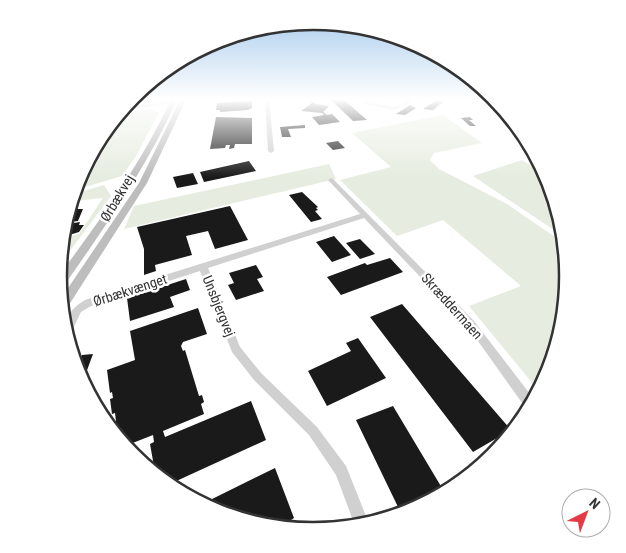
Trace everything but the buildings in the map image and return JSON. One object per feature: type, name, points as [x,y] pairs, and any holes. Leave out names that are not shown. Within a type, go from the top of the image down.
[{"type":"main road","name":"Ørbækvej","points":[[67,273],[119,198],[163,126]]},
{"type":"main road","name":"Ørbækvej","points":[[68,298],[143,183],[167,126]]},
{"type":"street","points":[[269,126],[271,151]]},
{"type":"street","points":[[331,180],[366,216]]},
{"type":"street","name":"Unsbjergvej","points":[[360,518],[341,471],[314,431],[258,377],[236,349],[203,267],[366,216]]},
{"type":"street","name":"Skræddermaen","points":[[366,216],[471,324],[527,399]]},
{"type":"street","name":"Ørbækvænget","points":[[71,323],[77,310],[88,303],[203,267]]},
{"type":"shaded area","points":[[117,126],[152,126],[136,156],[122,176],[83,188],[92,167]]},
{"type":"shaded area","points":[[388,126],[458,126],[482,143],[434,153],[430,160],[439,169],[507,204],[556,238],[560,276],[555,325],[541,371],[534,385],[469,306],[521,286],[443,220],[397,236],[340,180],[391,167],[352,133]]},
{"type":"shaded area","points":[[522,160],[534,167],[541,182],[555,231],[473,176]]},
{"type":"shaded area","points":[[329,164],[336,179],[124,229],[134,206]]},
{"type":"shaded area","points":[[104,185],[111,196],[68,254],[70,236],[79,234],[103,198],[79,200],[82,192]]}]
